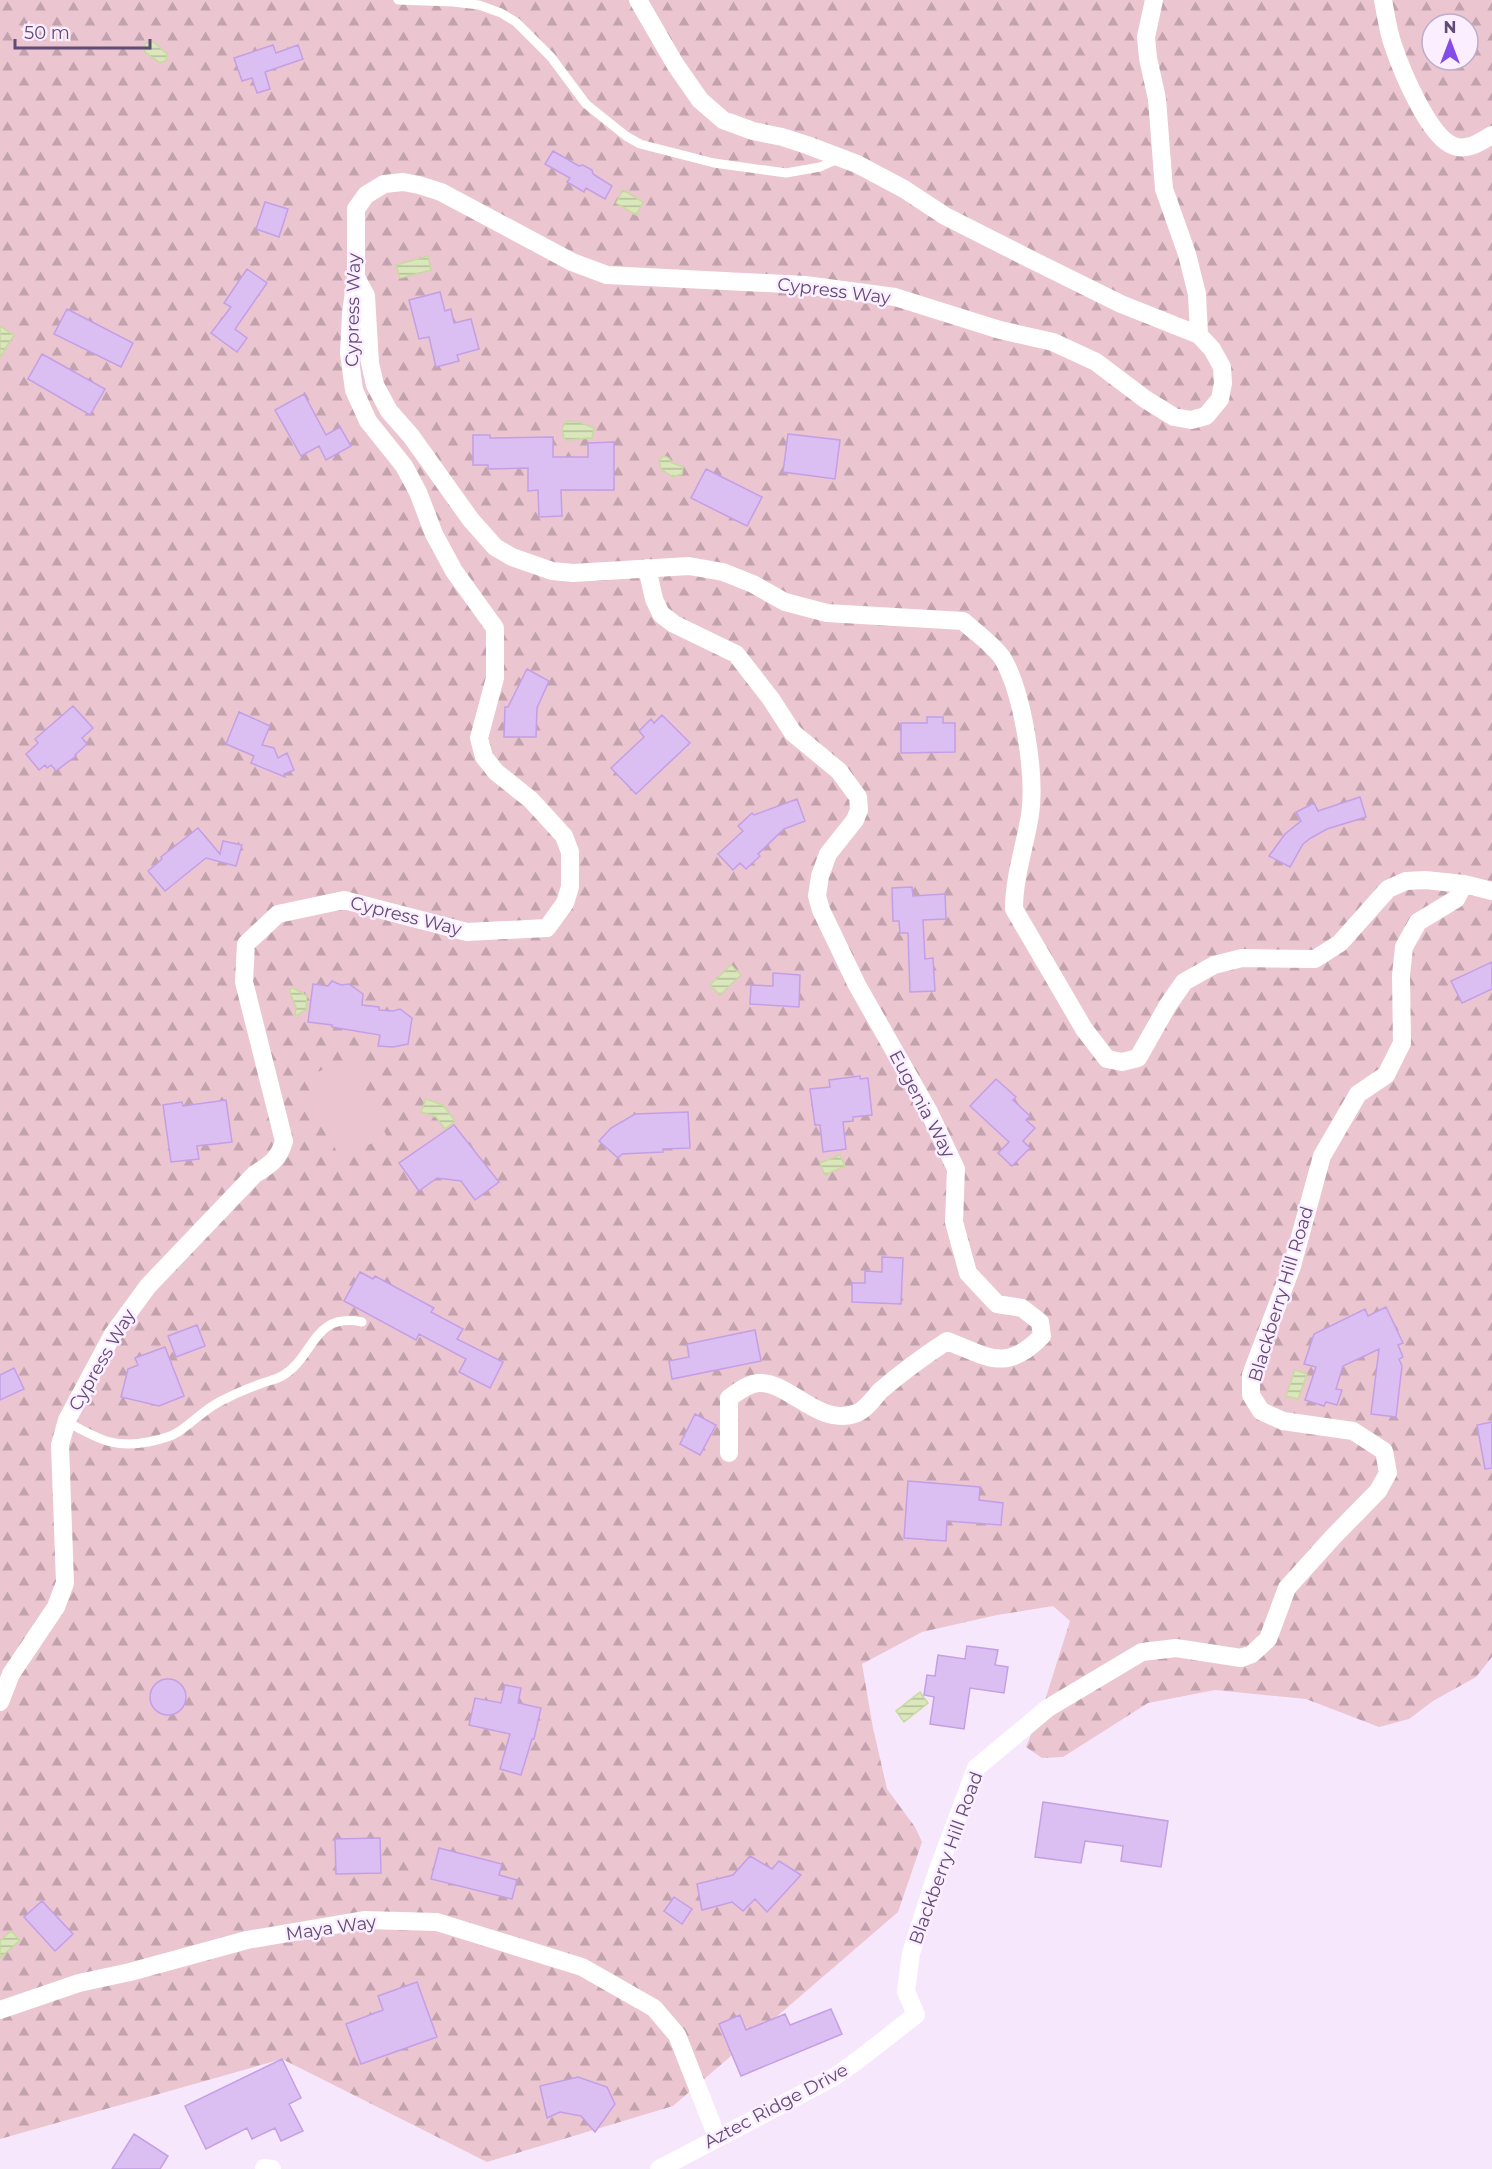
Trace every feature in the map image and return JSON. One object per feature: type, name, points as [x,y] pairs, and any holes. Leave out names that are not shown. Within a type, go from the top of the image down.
[{"type":"street","points":[[638,0],[675,64],[710,110],[723,120],[753,131],[782,137],[857,164],[904,189],[945,216],[1121,304],[1199,335],[1197,294],[1187,254],[1164,189],[1157,99],[1146,37],[1154,0]]},
{"type":"street","points":[[1383,0],[1392,43],[1406,80],[1423,112],[1441,138],[1454,146],[1471,147],[1492,135]]},
{"type":"street","name":"Cypress Way","points":[[0,1702],[11,1674],[56,1607],[65,1583],[60,1445],[67,1422],[113,1334],[148,1286],[255,1174],[275,1161],[281,1152],[284,1141],[244,982],[246,944],[278,914],[344,900],[467,932],[547,928],[565,903],[570,886],[570,852],[564,836],[531,800],[496,772],[484,757],[479,738],[495,678],[495,627],[454,571],[434,534],[418,492],[404,466],[368,421],[354,390],[350,353],[351,314],[356,276],[356,209],[366,195],[384,184],[403,182],[441,192],[572,262],[607,275],[805,285],[895,297],[1000,330],[1053,342],[1096,362],[1145,399],[1174,417],[1191,420],[1206,416],[1220,399],[1223,383],[1222,367],[1212,349],[1199,335]]},
{"type":"street","points":[[356,276],[366,296],[370,363],[375,385],[388,411],[411,436],[471,520],[495,547],[512,557],[552,571],[573,573],[689,566],[723,572],[753,584],[785,602],[827,614],[963,621],[1002,658],[1021,705],[1030,762],[1030,812],[1014,889],[1014,909],[1084,1029],[1107,1059],[1122,1062],[1138,1058],[1184,982],[1214,965],[1242,958],[1315,959],[1340,943],[1388,889],[1406,880],[1464,884],[1492,891]]},
{"type":"street","name":"Eugenia Way","points":[[647,568],[654,599],[661,614],[674,624],[736,654],[771,699],[793,733],[839,771],[858,798],[859,810],[855,820],[828,854],[820,876],[817,896],[821,910],[857,985],[929,1112],[956,1169],[954,1222],[968,1273],[997,1304],[1022,1308],[1040,1322],[1042,1336],[1017,1357],[994,1359],[947,1341],[882,1390],[858,1413],[834,1416],[807,1406],[779,1386],[754,1383],[729,1398],[729,1453]]},
{"type":"street","name":"Blackberry Hill Road","points":[[916,2014],[906,1991],[911,1953],[937,1872],[976,1768],[1048,1708],[1142,1652],[1176,1648],[1241,1658],[1252,1654],[1268,1639],[1287,1588],[1378,1491],[1388,1473],[1384,1451],[1353,1431],[1283,1421],[1261,1411],[1251,1395],[1251,1374],[1292,1266],[1322,1156],[1358,1094],[1386,1075],[1402,1043],[1401,975],[1404,947],[1418,922],[1456,899],[1464,884]]},
{"type":"street","name":"Maya Way","points":[[0,2010],[79,1983],[130,1972],[247,1940],[364,1920],[436,1922],[582,1966],[654,2008],[676,2035],[717,2137]]},
{"type":"street","name":"Aztec Ridge Drive","points":[[659,2169],[834,2077],[916,2014]]},
{"type":"lane","points":[[398,0],[479,5],[516,22],[551,57],[586,104],[626,136],[640,144],[714,163],[786,173],[820,167],[840,158]]},
{"type":"lane","points":[[67,1422],[105,1442],[117,1445],[160,1440],[176,1434],[215,1404],[235,1393],[282,1376],[328,1325],[346,1318],[362,1322]]},
{"type":"green space","points":[[0,0],[1492,0],[1492,1657],[1476,1677],[1433,1701],[1409,1719],[1379,1727],[1306,1699],[1215,1690],[1148,1703],[1063,1757],[1042,1758],[1026,1747],[1046,1697],[1070,1621],[1053,1606],[997,1615],[922,1632],[862,1664],[887,1789],[915,1827],[922,1842],[898,1912],[673,2106],[487,2162],[282,2059],[0,2139]]},
{"type":"green space","points":[[351,1057],[387,1137],[339,1157],[304,1078]]},
{"type":"shaded area","points":[[152,41],[167,54],[163,62],[159,62],[145,52],[145,44]]},
{"type":"shaded area","points":[[623,190],[643,202],[636,215],[616,203]]},
{"type":"shaded area","points":[[428,256],[431,270],[400,278],[396,265]]},
{"type":"shaded area","points":[[0,326],[14,335],[0,357]]},
{"type":"shaded area","points":[[566,421],[579,422],[594,428],[592,438],[566,440],[562,429]]},
{"type":"shaded area","points":[[664,456],[672,463],[683,467],[682,474],[673,477],[661,469],[659,460]]},
{"type":"shaded area","points":[[731,965],[741,975],[720,995],[710,985]]},
{"type":"shaded area","points":[[293,988],[307,996],[306,1010],[297,1015],[295,1015],[296,1007],[290,993],[290,989]]},
{"type":"shaded area","points":[[426,1099],[443,1105],[455,1121],[445,1129],[436,1117],[421,1112]]},
{"type":"shaded area","points":[[840,1155],[845,1166],[825,1175],[820,1163]]},
{"type":"shaded area","points":[[1295,1370],[1307,1374],[1298,1399],[1286,1396]]},
{"type":"shaded area","points":[[920,1692],[928,1703],[904,1722],[896,1711]]},
{"type":"shaded area","points":[[11,1931],[20,1940],[0,1958],[0,1941]]},
{"type":"building","points":[[273,45],[276,53],[298,45],[303,59],[265,72],[270,89],[257,93],[252,78],[242,81],[234,58]]},
{"type":"building","points":[[553,151],[579,166],[583,165],[592,170],[593,174],[612,186],[605,199],[586,188],[584,192],[567,182],[570,178],[545,164]]},
{"type":"building","points":[[265,202],[288,209],[279,237],[256,229]]},
{"type":"building","points":[[247,269],[267,283],[235,329],[247,338],[237,352],[211,333],[231,307],[224,303]]},
{"type":"building","points":[[440,292],[445,311],[451,309],[454,323],[471,319],[479,349],[457,355],[459,361],[436,367],[429,337],[419,339],[409,300]]},
{"type":"building","points":[[67,309],[133,343],[121,367],[54,334]]},
{"type":"building","points":[[42,354],[105,389],[90,415],[28,379]]},
{"type":"building","points":[[304,394],[326,435],[340,427],[351,446],[326,460],[319,446],[301,456],[275,410]]},
{"type":"building","points":[[788,434],[840,440],[835,479],[783,472]]},
{"type":"building","points":[[473,435],[490,435],[490,438],[553,437],[553,457],[588,457],[588,443],[614,442],[614,490],[561,490],[562,516],[539,517],[538,490],[528,491],[528,468],[488,469],[488,465],[473,465]]},
{"type":"building","points":[[706,469],[762,497],[747,526],[691,498]]},
{"type":"building","points":[[527,669],[549,681],[537,708],[536,737],[504,737],[505,707],[508,707]]},
{"type":"building","points":[[73,706],[93,728],[82,738],[87,744],[76,756],[56,771],[51,765],[47,768],[45,765],[39,770],[26,754],[38,743],[35,739]]},
{"type":"building","points":[[239,712],[270,726],[262,745],[274,748],[278,758],[287,753],[294,770],[284,774],[285,777],[251,763],[254,756],[226,744]]},
{"type":"building","points":[[662,715],[690,743],[636,794],[611,768],[644,737],[639,731],[651,719],[654,723]]},
{"type":"building","points":[[927,717],[943,717],[943,723],[955,723],[955,752],[901,753],[901,723],[927,723]]},
{"type":"building","points":[[1360,797],[1366,817],[1327,829],[1311,838],[1303,844],[1290,867],[1269,856],[1285,834],[1301,821],[1296,812],[1314,803],[1318,811]]},
{"type":"building","points":[[797,799],[805,821],[784,829],[746,869],[740,863],[733,870],[718,854],[743,831],[738,826],[752,813],[754,815]]},
{"type":"building","points":[[198,828],[220,854],[223,841],[242,845],[236,866],[206,858],[165,891],[148,871],[162,859],[161,857]]},
{"type":"building","points":[[912,887],[913,896],[945,894],[946,919],[923,920],[925,959],[933,958],[935,991],[910,992],[908,933],[900,933],[899,921],[893,921],[892,888]]},
{"type":"building","points":[[1492,962],[1492,989],[1462,1003],[1451,981]]},
{"type":"building","points":[[773,973],[800,975],[799,1007],[750,1004],[751,985],[773,986]]},
{"type":"building","points":[[332,981],[341,985],[349,984],[363,994],[362,1005],[379,1007],[379,1010],[400,1009],[412,1018],[408,1044],[393,1047],[378,1046],[380,1035],[308,1022],[313,984],[328,986]]},
{"type":"building","points":[[860,1076],[860,1079],[868,1078],[872,1115],[853,1117],[853,1121],[843,1122],[846,1149],[823,1152],[820,1125],[815,1125],[810,1089],[830,1087],[829,1080]]},
{"type":"building","points":[[996,1079],[1016,1097],[1013,1100],[1030,1116],[1026,1120],[1035,1128],[1023,1141],[1030,1148],[1012,1166],[998,1153],[1009,1142],[970,1106]]},
{"type":"building","points":[[226,1100],[232,1142],[197,1146],[199,1159],[171,1162],[163,1105],[182,1102],[183,1106]]},
{"type":"building","points":[[688,1112],[690,1148],[622,1154],[618,1158],[599,1141],[611,1128],[635,1114]]},
{"type":"building","points":[[454,1125],[499,1182],[475,1200],[461,1181],[437,1178],[419,1191],[399,1163]]},
{"type":"building","points":[[882,1257],[903,1258],[901,1304],[852,1302],[852,1283],[865,1283],[865,1271],[882,1272]]},
{"type":"building","points":[[360,1272],[373,1279],[375,1276],[434,1308],[431,1312],[463,1329],[457,1339],[503,1362],[490,1388],[459,1372],[466,1359],[419,1334],[416,1340],[344,1301]]},
{"type":"building","points":[[1386,1307],[1403,1343],[1398,1345],[1403,1357],[1399,1359],[1402,1366],[1396,1417],[1371,1414],[1379,1349],[1343,1366],[1336,1389],[1342,1390],[1337,1405],[1326,1402],[1324,1406],[1305,1400],[1316,1367],[1304,1364],[1314,1334],[1365,1309],[1368,1316]]},
{"type":"building","points":[[197,1325],[205,1346],[176,1357],[168,1336]]},
{"type":"building","points":[[755,1330],[761,1361],[672,1379],[669,1361],[689,1357],[687,1344]]},
{"type":"building","points":[[165,1347],[184,1396],[159,1406],[121,1397],[128,1369],[138,1365],[135,1358]]},
{"type":"building","points":[[14,1368],[24,1389],[0,1400],[0,1375]]},
{"type":"building","points":[[695,1414],[716,1425],[700,1455],[680,1444]]},
{"type":"building","points":[[1492,1422],[1492,1468],[1485,1469],[1477,1425]]},
{"type":"building","points":[[908,1481],[980,1487],[979,1500],[1003,1503],[1001,1525],[947,1521],[946,1541],[904,1538]]},
{"type":"building","points":[[967,1646],[998,1650],[995,1665],[1008,1667],[1004,1693],[970,1688],[964,1729],[930,1724],[934,1697],[924,1695],[927,1675],[935,1676],[938,1655],[965,1659]]},
{"type":"building","points":[[168,1679],[181,1684],[186,1697],[181,1710],[168,1715],[155,1710],[150,1697],[155,1684]]},
{"type":"building","points":[[505,1685],[521,1688],[518,1703],[541,1708],[534,1739],[532,1739],[521,1775],[500,1769],[510,1734],[469,1725],[475,1698],[501,1703]]},
{"type":"building","points":[[1043,1802],[1168,1821],[1161,1867],[1121,1861],[1123,1846],[1085,1841],[1081,1863],[1035,1857]]},
{"type":"building","points":[[380,1838],[381,1873],[336,1874],[335,1839]]},
{"type":"building","points":[[439,1848],[502,1864],[499,1875],[517,1880],[512,1899],[431,1879]]},
{"type":"building","points":[[750,1856],[772,1869],[779,1861],[801,1875],[767,1912],[755,1899],[743,1911],[732,1902],[702,1910],[697,1884],[733,1875]]},
{"type":"building","points":[[674,1897],[692,1909],[682,1924],[664,1911]]},
{"type":"building","points":[[42,1901],[73,1934],[55,1951],[24,1917]]},
{"type":"building","points":[[417,1982],[437,2037],[361,2064],[346,2024],[383,2010],[378,1996]]},
{"type":"building","points":[[831,2009],[842,2034],[741,2076],[719,2024],[740,2015],[746,2030],[785,2014],[790,2025]]},
{"type":"building","points":[[282,2059],[301,2098],[289,2104],[303,2131],[281,2141],[275,2128],[252,2139],[247,2128],[206,2149],[185,2106]]},
{"type":"building","points":[[578,2077],[607,2087],[615,2104],[595,2132],[581,2116],[560,2112],[547,2118],[540,2086]]},
{"type":"building","points":[[134,2134],[168,2156],[160,2169],[112,2169]]}]
